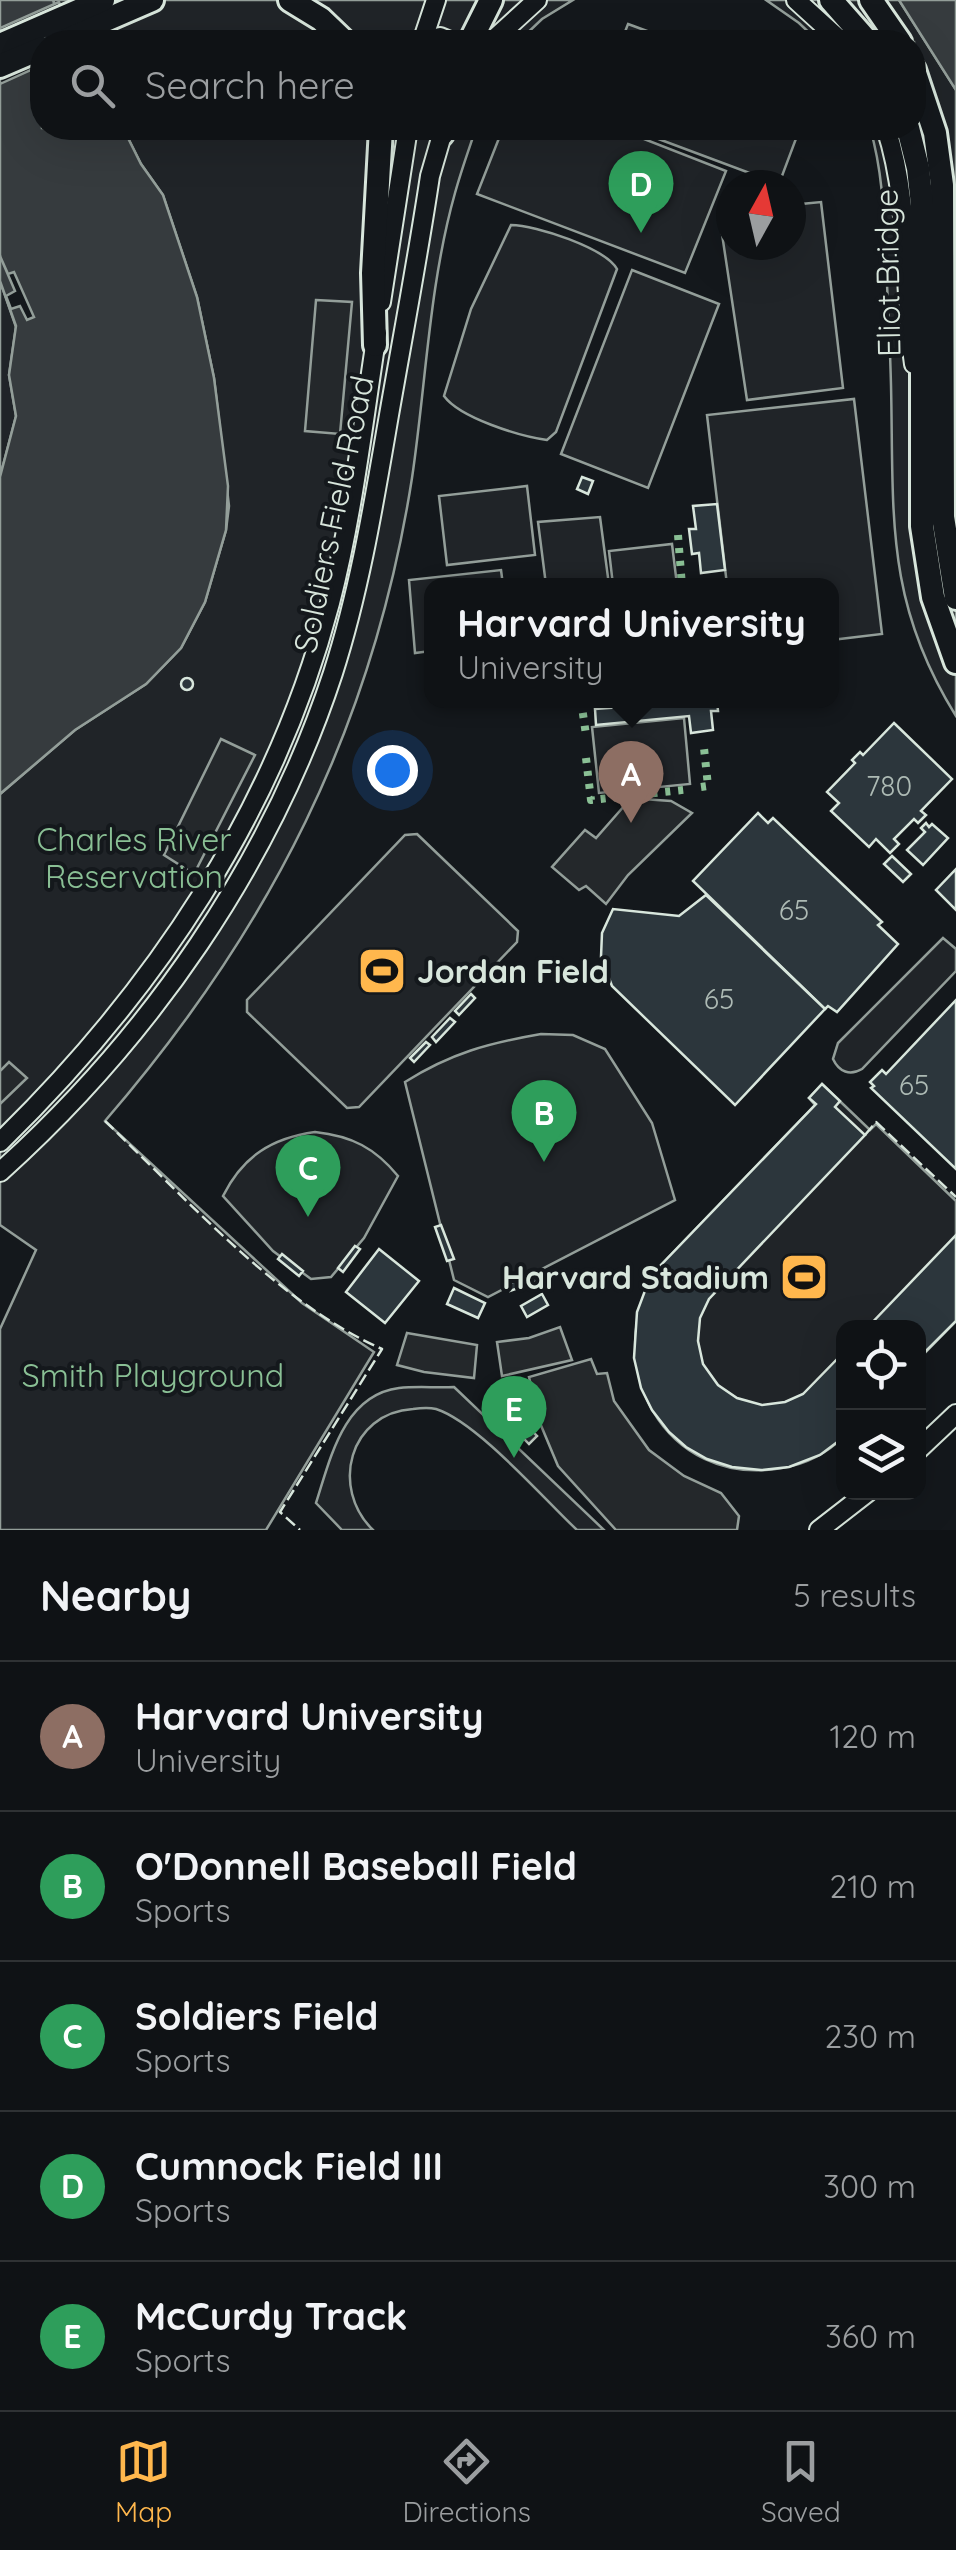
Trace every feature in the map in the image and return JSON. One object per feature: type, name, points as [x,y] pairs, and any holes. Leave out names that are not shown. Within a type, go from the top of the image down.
[{"type":"highway","points":[[41,30],[101,8],[152,0]]},
{"type":"highway","points":[[290,0],[332,30]]},
{"type":"highway","points":[[476,30],[491,0]]},
{"type":"highway","points":[[831,0],[857,30]]},
{"type":"highway","points":[[871,0],[892,30]]},
{"type":"highway","points":[[71,30],[101,8]]},
{"type":"highway","points":[[0,45],[30,34]]},
{"type":"highway","points":[[0,66],[30,53]]},
{"type":"highway","points":[[926,106],[935,133],[942,185],[943,510],[947,558],[956,598]]},
{"type":"highway","points":[[375,345],[372,273],[380,140]]},
{"type":"highway","name":"Eliot Bridge","points":[[911,140],[922,205],[921,419]]},
{"type":"highway","points":[[921,419],[924,550],[936,609],[956,662]]},
{"type":"main road","points":[[427,30],[436,0]]},
{"type":"main road","points":[[504,30],[538,0]]},
{"type":"main road","points":[[796,0],[829,30]]},
{"type":"main road","name":"Soldiers Field Road","points":[[0,1142],[97,1040],[159,961],[214,878],[258,796],[300,696],[331,599],[349,519],[406,140]]},
{"type":"main road","name":"Soldiers Field Road","points":[[0,1172],[107,1063],[174,979],[230,894],[294,772],[332,674],[360,574],[438,140]]},
{"type":"main road","points":[[889,140],[900,189],[907,316],[921,419]]},
{"type":"main road","points":[[926,1442],[956,1414]]},
{"type":"main road","points":[[819,1530],[858,1500]]},
{"type":"green space","points":[[53,0],[573,0],[531,30],[64,30]]},
{"type":"green space","points":[[766,0],[899,0],[918,30],[806,30]]},
{"type":"green space","points":[[926,43],[956,90],[956,716],[916,634],[898,555],[878,161],[873,140],[926,140]]},
{"type":"green space","name":"Charles River Reservation","points":[[129,140],[472,140],[439,263],[412,478],[394,570],[371,657],[341,741],[264,900],[217,976],[105,1121],[302,1303],[374,1352],[266,1530],[0,1530],[0,1329],[36,1250],[0,1225],[0,794],[75,730],[146,684],[181,648],[205,602],[229,506],[214,378],[197,297],[163,195]]},
{"type":"green space","points":[[498,140],[647,140],[723,170],[716,170],[716,196],[685,273],[477,194]]},
{"type":"green space","points":[[661,140],[796,140],[784,170],[742,170]]},
{"type":"green space","points":[[821,202],[843,388],[747,400],[726,260],[806,260],[806,204]]},
{"type":"green space","points":[[511,225],[569,239],[599,253],[617,269],[556,432],[547,440],[476,419],[444,396],[471,309]]},
{"type":"green space","points":[[632,270],[719,304],[648,488],[561,454]]},
{"type":"green space","points":[[0,281],[16,327],[9,375],[16,416],[0,477]]},
{"type":"green space","points":[[854,399],[882,634],[839,639],[839,578],[726,578],[707,415]]},
{"type":"green space","points":[[527,486],[535,555],[447,565],[439,496]]},
{"type":"green space","points":[[600,517],[608,578],[545,578],[538,522]]},
{"type":"green space","points":[[672,544],[676,578],[612,578],[609,551]]},
{"type":"green space","points":[[501,570],[502,578],[427,578]]},
{"type":"green space","points":[[424,578],[424,652],[415,653],[409,580]]},
{"type":"green space","points":[[684,718],[690,784],[599,793],[592,727]]},
{"type":"green space","name":"Jordan Field","points":[[417,834],[518,931],[517,942],[359,1107],[347,1108],[247,1012],[247,1000],[405,835]]},
{"type":"green space","points":[[943,938],[956,949],[956,971],[862,1069],[842,1070],[833,1059],[838,1043]]},
{"type":"green space","points":[[541,1034],[573,1035],[605,1049],[652,1123],[675,1200],[488,1297],[454,1280],[405,1082],[471,1050]]},
{"type":"green space","name":"Harvard Stadium","points":[[822,1084],[870,1130],[876,1124],[956,1201],[956,1321],[926,1352],[926,1320],[836,1320],[836,1443],[799,1464],[741,1469],[705,1459],[675,1439],[653,1411],[639,1378],[635,1341],[641,1304],[659,1267],[815,1105],[809,1098]]},
{"type":"green space","points":[[315,1132],[362,1145],[398,1176],[364,1238],[331,1277],[311,1279],[273,1251],[223,1196],[240,1170],[260,1151],[285,1139]]},
{"type":"green space","points":[[406,1387],[454,1387],[604,1530],[577,1530],[471,1429],[427,1408],[391,1414],[361,1438],[353,1455],[352,1494],[373,1530],[342,1530],[316,1503],[334,1450],[352,1416],[380,1393]]},
{"type":"shaded area","points":[[0,0],[53,0],[62,27],[30,30],[30,140],[129,140],[163,195],[197,297],[214,378],[228,486],[226,530],[205,602],[181,648],[146,684],[75,730],[0,794],[0,477],[16,416],[9,375],[16,326],[0,281]]},
{"type":"shaded area","points":[[899,0],[956,0],[956,90],[926,43],[926,30],[918,30]]},
{"type":"shaded area","points":[[316,300],[352,302],[340,434],[305,431]]},
{"type":"shaded area","points":[[221,739],[255,755],[194,874],[164,855]]},
{"type":"shaded area","points":[[642,799],[671,801],[692,813],[628,875],[606,904],[586,886],[579,890],[552,867],[585,830],[596,838],[625,805]]},
{"type":"shaded area","points":[[9,1062],[27,1078],[0,1104],[0,1071]]},
{"type":"shaded area","points":[[560,1327],[572,1360],[502,1376],[497,1342],[529,1338]]},
{"type":"shaded area","points":[[407,1333],[477,1345],[474,1378],[397,1365]]},
{"type":"shaded area","points":[[591,1359],[597,1374],[607,1373],[614,1401],[649,1450],[684,1476],[721,1493],[739,1516],[737,1530],[616,1530],[558,1466],[540,1423],[529,1377]]},
{"type":"pier","points":[[59,2],[67,25],[60,30],[30,30],[30,70],[0,84],[0,28]]},
{"type":"pier","points":[[0,256],[8,274],[14,272],[34,317],[27,320],[20,306],[11,309],[6,296],[15,291]]},
{"type":"building","points":[[582,477],[593,481],[588,494],[577,489]]},
{"type":"building","points":[[717,504],[725,570],[701,573],[699,553],[692,554],[689,529],[696,529],[693,506]]},
{"type":"building","points":[[182,679],[192,679],[192,689],[182,689]]},
{"type":"building","points":[[595,709],[718,711],[711,711],[713,730],[691,733],[689,716],[596,725]]},
{"type":"building","points":[[894,723],[952,779],[921,811],[926,815],[918,823],[914,819],[894,839],[899,844],[890,853],[876,839],[869,847],[831,811],[839,803],[827,792],[855,763],[852,760],[860,752],[863,755]]},
{"type":"building","points":[[758,813],[768,823],[773,818],[882,922],[878,925],[898,944],[837,1012],[828,1006],[825,1009],[693,881]]},
{"type":"building","points":[[926,823],[948,838],[923,865],[907,850],[925,832],[921,828]]},
{"type":"building","points":[[892,856],[911,874],[903,882],[884,864]]},
{"type":"building","points":[[956,869],[956,910],[936,890]]},
{"type":"building","points":[[706,895],[825,1009],[735,1105],[612,986],[601,957],[602,933],[613,909],[679,916]]},
{"type":"building","points":[[471,994],[475,998],[459,1015],[455,1011]]},
{"type":"building","points":[[956,1000],[956,1169],[871,1088],[874,1086],[870,1082],[882,1070],[886,1074]]},
{"type":"building","points":[[450,1018],[455,1022],[436,1042],[432,1037]]},
{"type":"building","points":[[426,1042],[430,1045],[414,1062],[410,1058]]},
{"type":"building","points":[[822,1084],[840,1101],[835,1107],[865,1135],[709,1299],[700,1318],[698,1341],[703,1364],[718,1385],[737,1398],[762,1405],[785,1402],[803,1394],[836,1360],[836,1443],[820,1455],[789,1467],[732,1467],[686,1447],[652,1410],[641,1388],[634,1358],[637,1312],[661,1265],[816,1104],[809,1098]]},
{"type":"building","points":[[441,1225],[454,1259],[447,1261],[435,1227]]},
{"type":"building","points":[[956,1235],[956,1321],[926,1351],[926,1320],[875,1320]]},
{"type":"building","points":[[355,1246],[360,1249],[343,1272],[338,1268]]},
{"type":"building","points":[[379,1249],[419,1281],[385,1323],[346,1292]]},
{"type":"building","points":[[282,1254],[303,1271],[299,1276],[278,1259]]},
{"type":"building","points":[[542,1272],[544,1279],[510,1291],[507,1284]]},
{"type":"building","points":[[454,1288],[485,1303],[478,1318],[447,1304]]},
{"type":"building","points":[[542,1294],[548,1305],[527,1317],[521,1306]]},
{"type":"building","points":[[504,1402],[537,1436],[529,1444],[496,1410]]},
{"type":"hedge","points":[[678,535],[681,578]]},
{"type":"hedge","points":[[582,708],[586,735]]},
{"type":"hedge","points":[[701,787],[708,786],[704,748]]},
{"type":"hedge","points":[[586,758],[591,800],[691,789]]},
{"type":"fence","points":[[105,1121],[270,1277],[306,1305],[382,1349],[280,1512],[300,1530]]},
{"type":"fence","points":[[865,1135],[876,1122],[956,1197]]},
{"type":"place","name":"Cumnock Field III","points":[[641,233]]},
{"type":"place","name":"Harvard University","points":[[631,823]]},
{"type":"place","name":"Jordan Field","points":[[382,971]]},
{"type":"place","name":"O'Donnell Baseball Field","points":[[544,1162]]},
{"type":"place","name":"Soldiers Field","points":[[308,1217]]},
{"type":"place","name":"Harvard Stadium","points":[[804,1277]]},
{"type":"place","name":"McCurdy Track","points":[[514,1458]]},
{"type":"park label","name":"Smith Playground","points":[[153,1375]]}]
